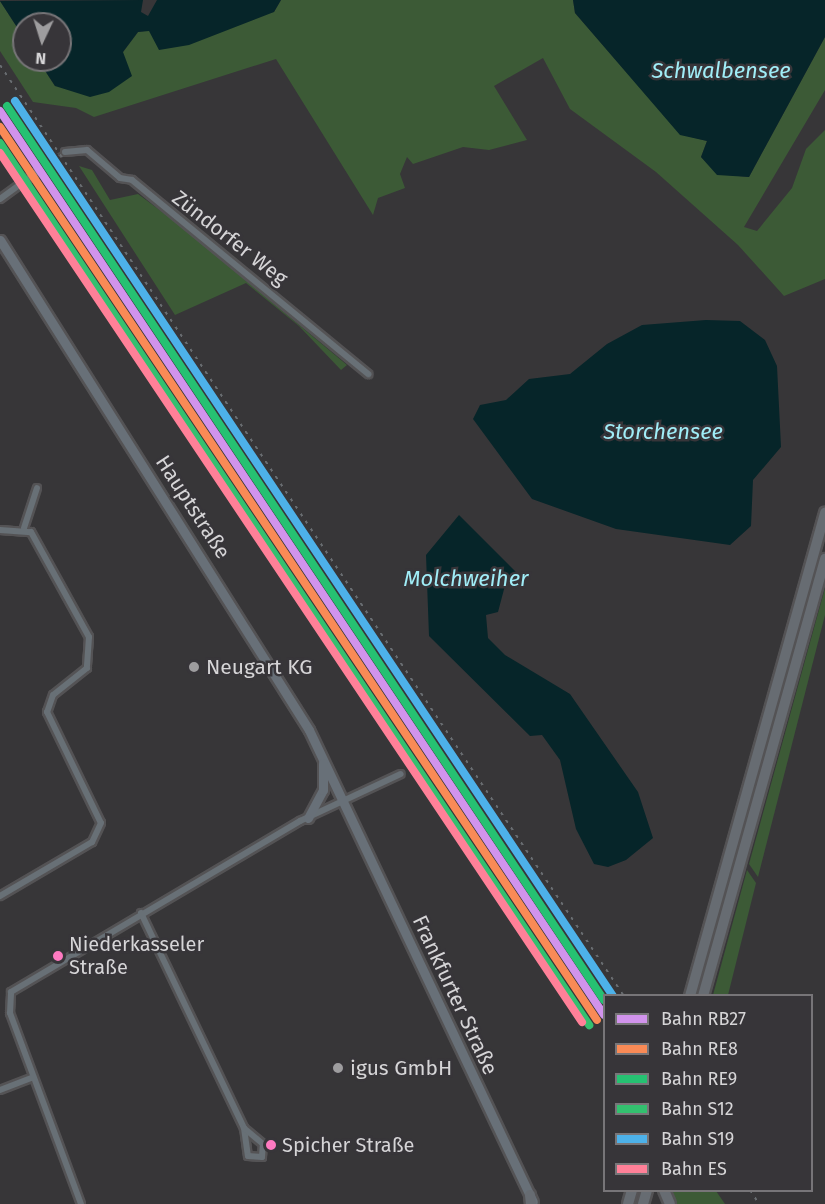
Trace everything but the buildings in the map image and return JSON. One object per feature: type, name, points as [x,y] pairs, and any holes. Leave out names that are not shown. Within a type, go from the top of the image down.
[{"type":"highway","points":[[691,994],[825,513]]},
{"type":"highway","points":[[704,994],[825,559]]},
{"type":"main road","name":"Hauptstraße","points":[[0,240],[280,678],[323,758],[343,801]]},
{"type":"main road","points":[[308,818],[323,790],[323,758]]},
{"type":"main road","name":"Frankfurter Straße","points":[[343,801],[532,1201]]},
{"type":"street","name":"Zündorfer Weg","points":[[65,152],[87,150],[120,178],[132,180],[368,374]]},
{"type":"street","points":[[0,199],[37,172]]},
{"type":"street","points":[[24,528],[37,488]]},
{"type":"street","points":[[0,530],[24,528],[40,543],[89,637],[87,668],[53,695],[47,712],[101,832],[93,842],[0,896]]},
{"type":"street","points":[[81,1204],[32,1078],[8,1007],[12,992],[141,912],[308,818],[401,774]]},
{"type":"street","points":[[141,912],[244,1128],[248,1156],[262,1157],[263,1144],[244,1128]]},
{"type":"street","points":[[0,1090],[32,1078]]},
{"type":"green space","points":[[281,0],[573,0],[575,13],[680,134],[707,141],[701,157],[717,174],[749,177],[825,37],[825,90],[744,227],[757,231],[792,188],[806,149],[825,130],[825,279],[784,296],[738,245],[656,172],[570,109],[543,58],[494,86],[527,140],[489,150],[463,147],[413,164],[407,157],[400,174],[405,188],[378,198],[373,215],[276,59],[94,117],[76,108],[33,102],[14,72],[46,72],[55,86],[123,52],[138,32],[274,12]]},
{"type":"green space","points":[[0,1],[12,20],[12,70],[0,51]]},
{"type":"green space","points":[[79,166],[92,170],[110,200],[138,194],[177,223],[347,365],[341,370],[299,326],[246,283],[175,315]]},
{"type":"green space","points":[[825,588],[825,615],[758,877],[749,864]]},
{"type":"green space","points":[[747,870],[756,883],[728,994],[713,994]]},
{"type":"green space","points":[[669,1192],[717,1192],[725,1204],[675,1204]]},
{"type":"water","points":[[143,0],[141,12],[148,16],[157,0],[281,0],[274,12],[189,45],[159,50],[149,31],[138,32],[123,52],[132,76],[109,92],[90,97],[55,86],[46,72],[72,72],[72,12],[12,12],[12,20],[0,1]]},
{"type":"water","name":"Schwalbensee","points":[[573,0],[825,0],[825,37],[749,177],[717,175],[701,157],[707,141],[680,135],[575,13]]},
{"type":"water","name":"Storchensee","points":[[706,320],[740,321],[765,340],[777,366],[781,447],[753,480],[751,526],[730,545],[616,529],[532,499],[473,419],[480,405],[506,400],[529,379],[570,374],[607,344],[642,325]]},
{"type":"water","name":"Molchweiher","points":[[459,515],[520,576],[507,578],[498,612],[486,615],[488,638],[505,655],[570,694],[638,792],[653,838],[626,860],[608,867],[594,864],[576,829],[560,760],[542,735],[530,736],[429,636],[426,555]]},
{"type":"tunnel","points":[[37,172],[65,152]]},
{"type":"railway","points":[[0,65],[623,994]]},
{"type":"railway","points":[[751,1192],[759,1204]]},
{"type":"rail line","name":"S19","points":[[15,101],[612,994]]},
{"type":"rail line","name":"RE9","points":[[7,106],[603,999]]},
{"type":"rail line","name":"RB27","points":[[0,111],[603,1014]]},
{"type":"rail line","name":"RE8","points":[[0,127],[597,1020]]},
{"type":"rail line","name":"S12","points":[[0,143],[589,1025]]},
{"type":"rail line","name":"ES","points":[[0,153],[582,1022]]},
{"type":"place","name":"Neugart KG","points":[[194,667]]},
{"type":"place","name":"Niederkasseler Straße","points":[[58,956]]},
{"type":"place","name":"igus GmbH","points":[[338,1068]]},
{"type":"place","name":"Spicher Straße","points":[[271,1145]]}]
